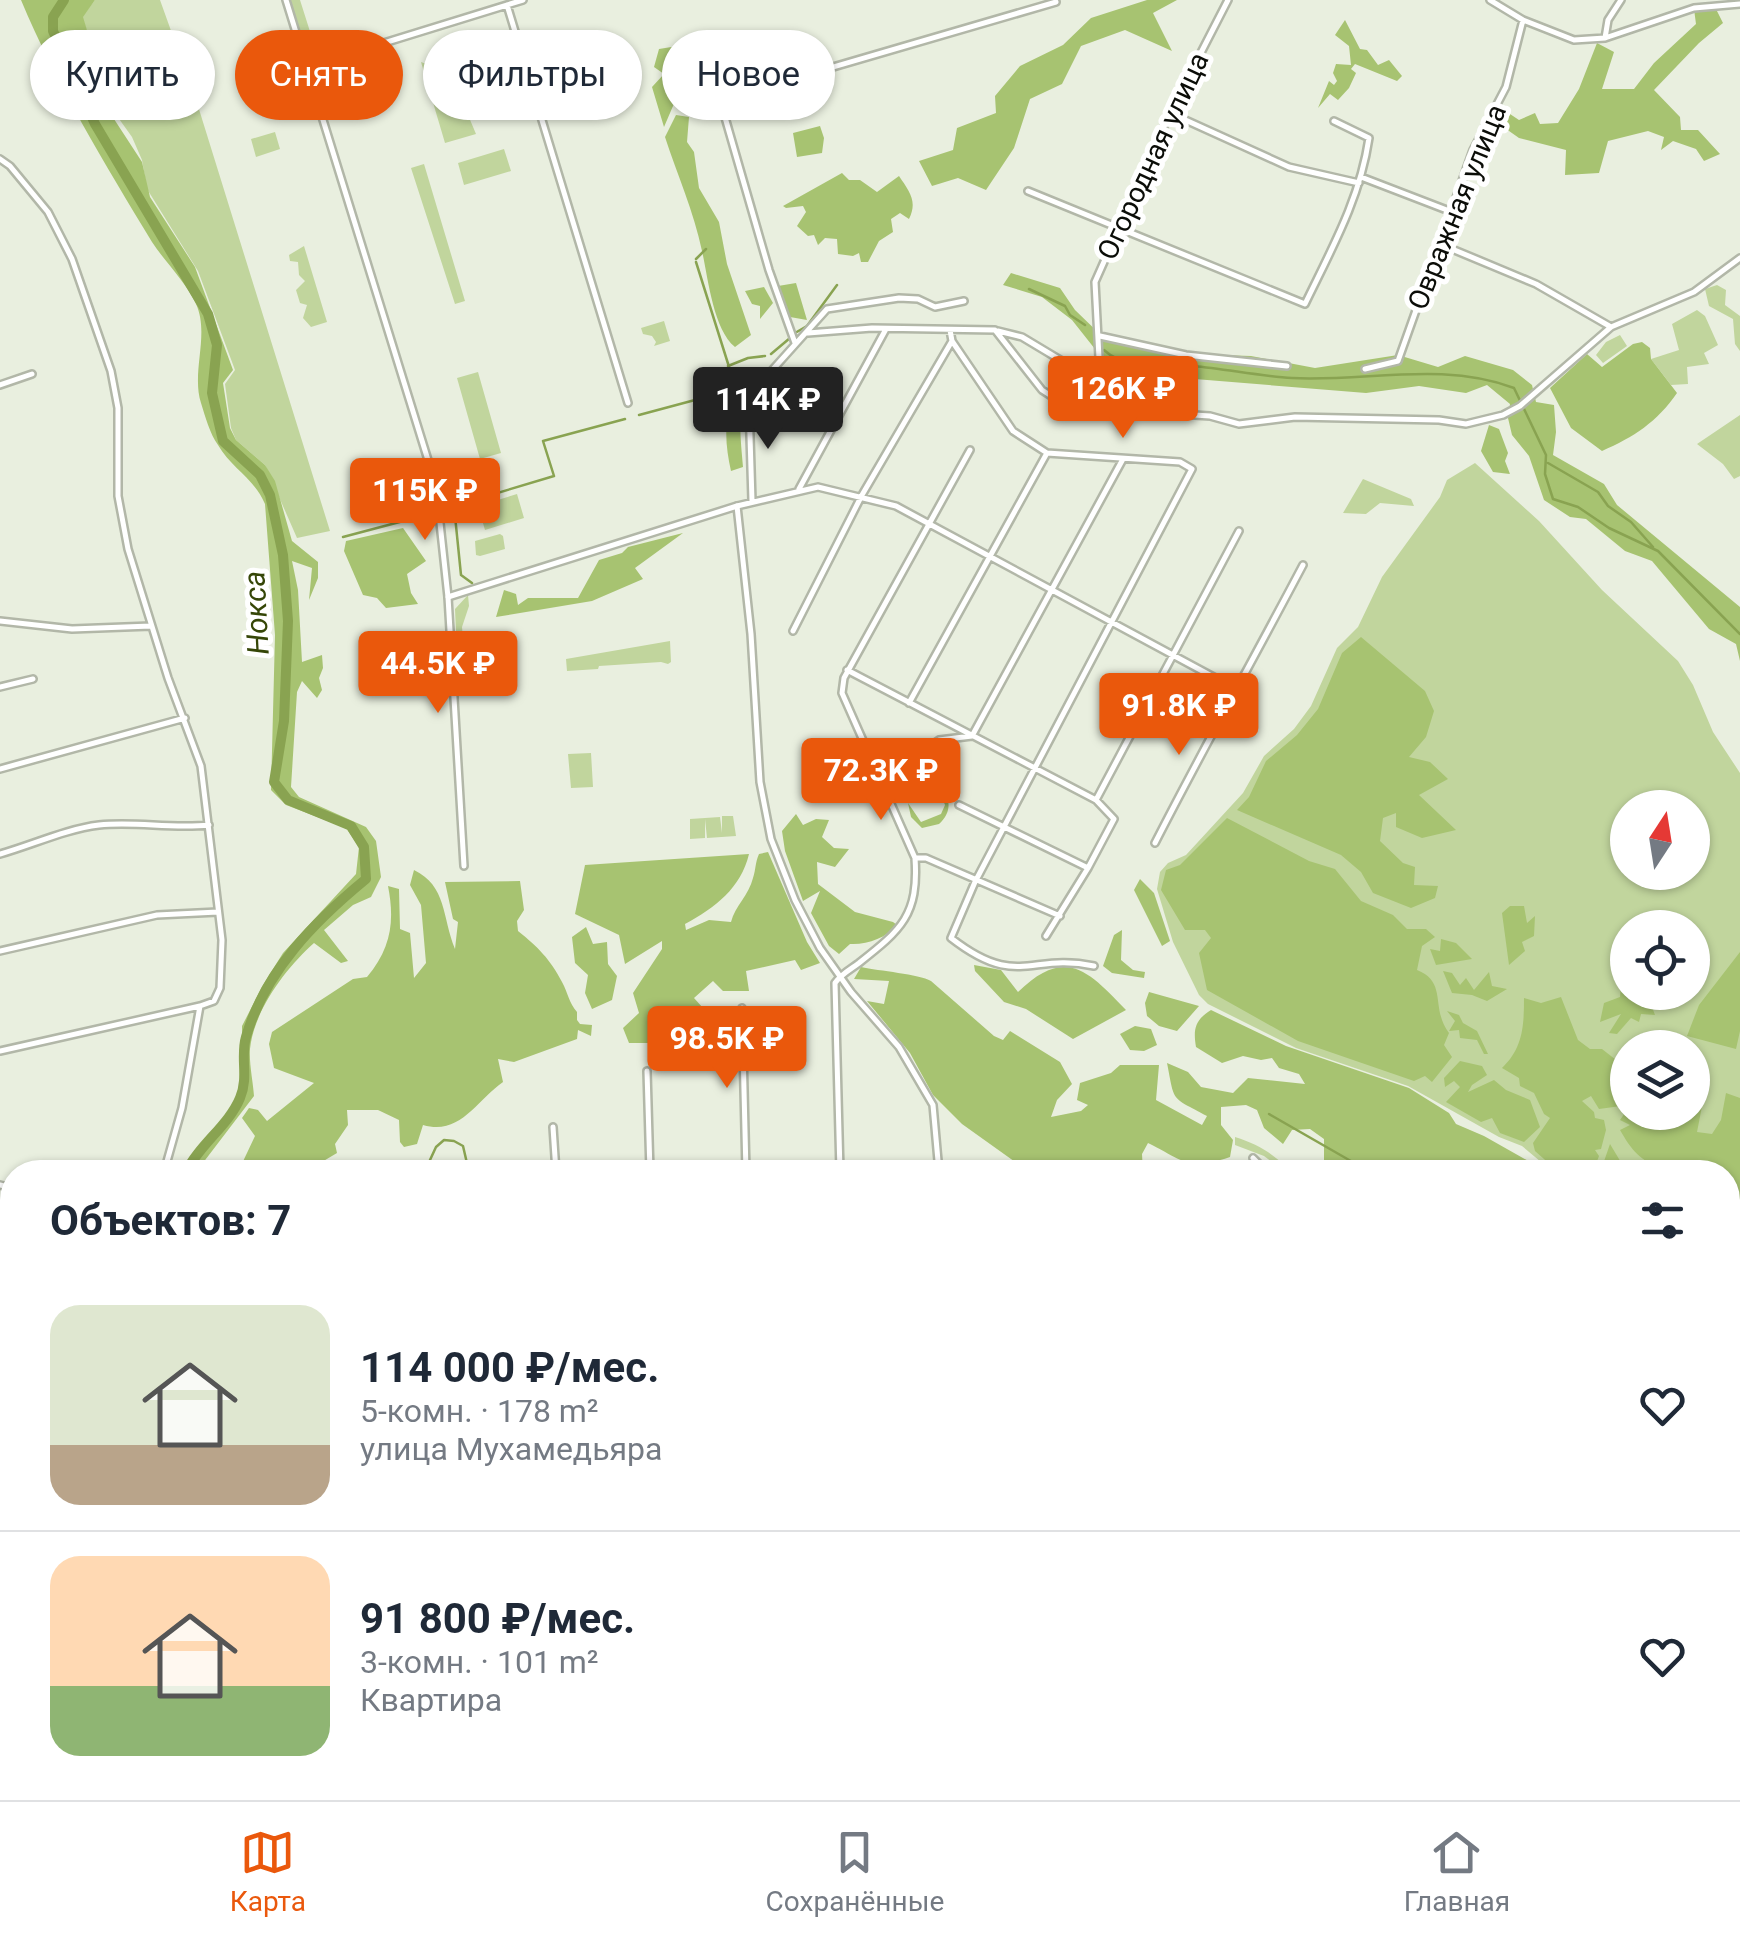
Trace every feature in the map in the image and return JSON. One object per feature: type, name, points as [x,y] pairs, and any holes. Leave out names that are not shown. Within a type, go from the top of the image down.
[{"type":"street","points":[[286,0],[295,30]]},
{"type":"street","points":[[403,37],[522,0]]},
{"type":"street","name":"Огородная улица","points":[[1100,336],[1094,317],[1095,282],[1170,112],[1228,0]]},
{"type":"street","points":[[1491,0],[1523,20],[1574,40],[1605,38],[1694,8],[1740,4]]},
{"type":"street","points":[[1605,38],[1608,20],[1621,0]]},
{"type":"street","points":[[795,342],[769,270],[720,100],[1056,2]]},
{"type":"street","points":[[507,5],[628,404]]},
{"type":"street","name":"Овражная улица","points":[[1365,369],[1398,361],[1473,150],[1506,88],[1523,20]]},
{"type":"street","points":[[1170,112],[1289,167],[1361,180],[1452,212]]},
{"type":"street","points":[[323,120],[436,486],[448,597],[464,866]]},
{"type":"street","points":[[1028,191],[1305,304],[1354,204],[1369,138],[1334,121]]},
{"type":"street","points":[[0,158],[48,212],[72,259],[112,371],[118,408],[121,516],[151,626],[202,766],[222,940],[220,988],[214,1001],[0,1052]]},
{"type":"street","points":[[1440,244],[1536,284],[1611,328]]},
{"type":"street","points":[[995,330],[1042,390],[1085,408],[1210,416],[1239,424],[1295,418],[1439,420],[1466,424],[1504,415],[1611,328],[1694,292],[1740,258]]},
{"type":"street","points":[[755,500],[749,404],[766,377],[827,309],[899,298],[918,299],[935,306],[964,300]]},
{"type":"street","points":[[808,333],[887,328],[995,330],[1022,337],[1087,376]]},
{"type":"street","points":[[799,489],[887,328]]},
{"type":"street","points":[[950,330],[952,341],[1013,431],[1046,453],[1180,462],[1190,466],[1192,473],[975,882],[951,938],[975,957],[996,965],[1018,968],[1079,962],[1094,966]]},
{"type":"street","points":[[1068,401],[1099,358],[1100,336],[1186,354],[1287,366]]},
{"type":"street","points":[[793,631],[862,495],[952,341]]},
{"type":"street","points":[[0,385],[32,374]]},
{"type":"street","points":[[840,1160],[835,983],[900,929],[908,918],[917,885],[916,858],[842,692],[847,670],[970,450]]},
{"type":"street","points":[[909,703],[1046,453]]},
{"type":"street","points":[[972,736],[1124,458]]},
{"type":"street","points":[[448,597],[755,500],[818,486],[896,506],[1234,688]]},
{"type":"street","points":[[737,506],[751,634],[760,782],[771,839],[800,911],[839,976],[899,1047],[928,1095],[936,1116],[938,1160]]},
{"type":"street","points":[[1096,800],[1239,530]]},
{"type":"street","points":[[1154,843],[1234,688],[1260,652],[1304,565]]},
{"type":"street","points":[[0,622],[72,629],[151,626]]},
{"type":"street","points":[[847,670],[1096,800],[1114,819],[1046,936]]},
{"type":"street","points":[[0,687],[32,680]]},
{"type":"street","points":[[0,770],[185,718]]},
{"type":"street","points":[[880,774],[907,762],[939,740],[972,736]]},
{"type":"street","points":[[959,805],[1088,868]]},
{"type":"street","points":[[0,854],[94,826],[125,823],[178,828],[209,824]]},
{"type":"street","points":[[916,858],[926,858],[1060,916]]},
{"type":"street","points":[[0,951],[158,915],[219,912]]},
{"type":"street","points":[[167,1160],[182,1108],[200,1006]]},
{"type":"street","points":[[742,1008],[746,1160]]},
{"type":"street","points":[[647,1071],[650,1160]]},
{"type":"street","points":[[553,1127],[555,1160]]},
{"type":"green space","points":[[21,0],[95,0],[83,17],[87,30],[35,30]]},
{"type":"green space","points":[[95,0],[160,0],[171,30],[87,30],[82,17]]},
{"type":"green space","points":[[289,0],[300,0],[310,30],[298,30]]},
{"type":"green space","points":[[1147,0],[1177,0],[1153,13],[1172,51],[1125,30],[1081,46],[1062,84],[1030,99],[1014,148],[986,190],[958,178],[932,186],[919,161],[953,150],[957,128],[996,113],[995,96],[1020,66],[1063,45],[1091,18]]},
{"type":"green space","points":[[1694,9],[1716,9],[1723,23],[1654,90],[1680,117],[1681,130],[1698,130],[1720,154],[1704,161],[1696,149],[1673,141],[1661,150],[1664,137],[1648,131],[1608,141],[1599,173],[1565,175],[1566,150],[1519,138],[1492,119],[1498,106],[1519,120],[1535,113],[1540,124],[1558,123],[1579,89],[1597,43],[1614,52],[1602,89],[1634,89],[1654,63],[1696,24]]},
{"type":"green space","points":[[1345,20],[1360,49],[1367,50],[1378,65],[1389,60],[1402,76],[1397,81],[1355,64],[1351,69],[1356,73],[1349,88],[1338,100],[1330,94],[1318,108],[1329,81],[1334,85],[1337,81],[1333,73],[1336,64],[1351,65],[1349,46],[1335,35]]},
{"type":"green space","points":[[662,49],[662,73],[654,67]]},
{"type":"green space","points":[[662,76],[662,120],[667,120],[664,127],[652,87]]},
{"type":"green space","points":[[81,120],[115,120],[142,162],[150,197],[195,267],[233,370],[223,383],[230,428],[236,440],[265,465],[275,481],[292,541],[318,562],[318,578],[309,600],[312,568],[292,561],[298,590],[302,662],[322,655],[323,668],[319,678],[322,690],[317,698],[302,681],[297,692],[291,787],[299,797],[366,827],[376,841],[381,877],[371,897],[353,905],[324,930],[348,961],[341,963],[314,943],[282,977],[253,1034],[250,1055],[254,1096],[205,1160],[192,1160],[234,1104],[242,1084],[242,1026],[283,953],[356,874],[359,847],[346,828],[286,805],[271,790],[275,635],[265,504],[224,453],[206,419],[198,391],[201,328],[196,304],[152,242]]},
{"type":"green space","points":[[120,120],[202,120],[330,531],[297,538],[265,465],[236,440],[225,384],[235,370],[198,271],[147,189],[142,160]]},
{"type":"green space","points":[[438,120],[470,120],[476,134],[445,143]]},
{"type":"green space","points":[[674,120],[689,120],[687,142],[694,152],[699,188],[719,222],[727,264],[751,335],[735,347],[716,316],[695,222],[665,137]]},
{"type":"green space","points":[[820,126],[824,138],[822,153],[797,157],[793,133]]},
{"type":"green space","points":[[275,132],[280,149],[256,157],[251,139]]},
{"type":"green space","points":[[504,149],[511,171],[464,185],[458,163]]},
{"type":"green space","points":[[424,164],[465,301],[455,304],[411,168]]},
{"type":"green space","points":[[842,173],[877,192],[899,176],[911,196],[909,219],[900,213],[891,219],[893,232],[879,241],[868,262],[861,262],[859,253],[838,254],[837,239],[825,238],[818,245],[814,235],[808,236],[797,226],[806,212],[803,206],[783,206]]},
{"type":"green space","points":[[304,246],[327,322],[311,327],[303,318],[307,305],[300,303],[296,290],[305,281],[299,275],[298,262],[290,261],[289,255]]},
{"type":"green space","points":[[1011,273],[1060,288],[1075,310],[1107,341],[1190,354],[1251,356],[1315,368],[1398,355],[1438,367],[1465,356],[1513,370],[1532,385],[1536,402],[1554,405],[1553,455],[1604,484],[1617,505],[1740,607],[1740,661],[1736,644],[1709,629],[1652,561],[1625,551],[1586,519],[1570,517],[1544,500],[1529,456],[1512,435],[1510,404],[1487,385],[1466,393],[1419,386],[1366,393],[1170,377],[1110,368],[1072,320],[1042,297],[1003,285]]},
{"type":"green space","points":[[796,283],[807,320],[790,317],[778,286]]},
{"type":"green space","points":[[1717,285],[1726,290],[1725,305],[1740,316],[1740,351],[1735,344],[1733,319],[1709,306],[1705,289]]},
{"type":"green space","points":[[764,287],[773,303],[760,319],[760,306],[752,304],[745,291]]},
{"type":"green space","points":[[1697,310],[1705,316],[1718,345],[1704,353],[1709,364],[1687,367],[1688,384],[1671,385],[1651,359],[1679,350],[1672,324]]},
{"type":"green space","points":[[664,321],[670,341],[654,346],[652,336],[643,334],[641,328]]},
{"type":"green space","points":[[1620,335],[1627,346],[1603,363],[1596,355],[1606,342]]},
{"type":"green space","points":[[1642,342],[1650,348],[1651,359],[1677,393],[1644,428],[1602,451],[1571,428],[1550,388],[1587,354],[1602,367],[1633,344]]},
{"type":"green space","points":[[478,372],[501,453],[480,459],[457,378]]},
{"type":"green space","points":[[754,377],[742,410],[743,467],[731,471],[728,420],[736,397]]},
{"type":"green space","points":[[1740,415],[1740,476],[1734,479],[1723,464],[1697,444]]},
{"type":"green space","points":[[1489,425],[1499,429],[1508,453],[1505,461],[1510,474],[1493,472],[1481,451]]},
{"type":"green space","points":[[1475,463],[1539,521],[1602,590],[1678,661],[1693,685],[1713,732],[1740,773],[1740,1160],[1539,1160],[1522,1146],[1408,1086],[1296,1048],[1208,1004],[1199,995],[1173,942],[1157,889],[1160,872],[1168,863],[1186,855],[1243,793],[1264,756],[1294,729],[1311,706],[1337,648],[1358,627],[1382,577],[1440,497],[1447,480]]},
{"type":"green space","points":[[1363,479],[1411,499],[1414,506],[1380,503],[1366,514],[1343,513]]},
{"type":"green space","points":[[517,494],[524,518],[485,530],[478,506]]},
{"type":"green space","points":[[403,528],[426,561],[407,574],[418,604],[386,608],[377,598],[363,595],[344,551],[346,541]]},
{"type":"green space","points":[[683,533],[635,568],[643,579],[592,601],[496,617],[504,590],[516,594],[518,605],[528,598],[578,598],[599,560],[622,553],[628,547]]},
{"type":"green space","points":[[500,534],[505,549],[476,555],[475,541]]},
{"type":"green space","points":[[468,595],[469,606],[462,627],[464,651],[457,652],[455,609]]},
{"type":"green space","points":[[1361,637],[1425,691],[1434,711],[1426,737],[1409,757],[1430,762],[1448,779],[1419,795],[1456,830],[1422,838],[1396,827],[1396,813],[1383,818],[1380,841],[1403,863],[1415,867],[1414,885],[1438,886],[1435,898],[1411,908],[1373,893],[1361,872],[1341,855],[1237,810],[1249,797],[1266,761],[1297,735],[1318,709],[1342,653]]},
{"type":"green space","points":[[670,641],[668,664],[567,671],[566,659]]},
{"type":"green space","points":[[591,753],[593,787],[571,788],[568,754]]},
{"type":"green space","points":[[940,781],[948,798],[947,814],[939,824],[922,828],[911,817],[908,803],[921,822],[941,814],[945,805],[938,787],[908,798],[907,795]]},
{"type":"green space","points":[[796,814],[803,825],[816,819],[829,820],[822,837],[834,848],[849,849],[835,867],[817,862],[818,884],[855,912],[893,922],[897,925],[893,930],[876,940],[850,944],[839,954],[829,946],[811,913],[820,891],[803,901],[785,851],[782,831]]},
{"type":"green space","points":[[722,816],[733,816],[736,836],[707,838],[705,819],[705,838],[690,839],[690,819],[720,817],[722,833]]},
{"type":"green space","points":[[1227,818],[1309,861],[1335,869],[1361,901],[1393,915],[1407,929],[1426,929],[1435,937],[1422,946],[1417,970],[1436,989],[1440,1014],[1449,1033],[1444,1045],[1452,1057],[1432,1082],[1425,1076],[1414,1081],[1298,1041],[1207,990],[1199,953],[1211,938],[1205,930],[1185,930],[1161,890],[1166,870],[1180,865]]},
{"type":"green space","points":[[768,852],[820,963],[801,970],[795,960],[746,971],[749,991],[723,991],[713,981],[694,998],[703,1008],[656,1043],[629,1043],[623,1028],[639,1013],[633,993],[662,949],[662,941],[625,964],[619,935],[575,914],[585,865],[749,854],[733,887],[707,911],[685,924],[686,930],[709,920],[731,922],[751,884],[759,854]]},
{"type":"green space","points":[[414,870],[432,885],[455,949],[458,922],[453,919],[445,882],[520,881],[524,910],[517,921],[518,931],[553,967],[577,1012],[577,1020],[592,1025],[591,1036],[578,1030],[577,1039],[514,1062],[498,1059],[503,1082],[457,1121],[447,1126],[423,1125],[417,1144],[404,1147],[400,1142],[399,1120],[378,1110],[347,1110],[348,1125],[335,1144],[337,1153],[325,1160],[244,1160],[255,1136],[242,1118],[249,1108],[258,1110],[267,1121],[314,1083],[274,1068],[269,1044],[272,1032],[353,979],[367,977],[389,934],[388,886],[399,889],[400,929],[410,933],[414,978],[426,963],[421,905],[410,885]]},
{"type":"green space","points":[[1140,879],[1154,893],[1170,941],[1162,946],[1134,890]]},
{"type":"green space","points":[[1510,906],[1524,906],[1527,923],[1535,916],[1534,936],[1522,942],[1525,951],[1509,965],[1502,913]]},
{"type":"green space","points":[[586,927],[593,944],[607,942],[608,964],[617,976],[612,1000],[592,1009],[585,993],[588,975],[575,963],[572,937]]},
{"type":"green space","points":[[1122,930],[1121,960],[1133,970],[1145,972],[1144,978],[1112,973],[1103,966],[1114,935]]},
{"type":"green space","points":[[1441,939],[1456,943],[1472,959],[1436,965],[1430,949],[1440,951]]},
{"type":"green space","points":[[1740,952],[1740,1031],[1736,1049],[1710,1042],[1710,1030],[1689,1030],[1697,1010],[1710,1010],[1710,991]]},
{"type":"green space","points":[[974,965],[1001,970],[1018,992],[1049,970],[1075,969],[1100,984],[1126,1010],[1073,1039],[1026,1009],[1004,1002],[975,971]]},
{"type":"green space","points":[[861,967],[931,981],[994,1036],[1003,1040],[1010,1031],[1060,1062],[1072,1084],[1057,1100],[1051,1117],[1081,1111],[1088,1105],[1077,1100],[1080,1083],[1111,1073],[1120,1065],[1159,1065],[1156,1100],[1202,1125],[1207,1116],[1176,1097],[1167,1063],[1188,1072],[1201,1087],[1233,1093],[1248,1078],[1305,1084],[1299,1074],[1279,1068],[1272,1058],[1243,1056],[1222,1063],[1196,1047],[1196,1026],[1211,1010],[1286,1046],[1409,1088],[1449,1113],[1456,1124],[1527,1160],[1324,1160],[1324,1139],[1310,1129],[1292,1130],[1283,1144],[1264,1128],[1257,1110],[1246,1105],[1221,1107],[1221,1125],[1233,1140],[1230,1157],[1218,1160],[1182,1160],[1148,1143],[1142,1160],[1012,1160],[962,1124],[933,1095],[910,1053],[867,1001],[884,1004],[889,981],[854,979]]},
{"type":"green space","points":[[1443,971],[1452,973],[1460,985],[1466,978],[1474,990],[1489,972],[1492,986],[1507,989],[1487,1001],[1452,993]]},
{"type":"green space","points":[[1149,992],[1199,1006],[1177,1031],[1159,1026],[1147,1016],[1145,1003]]},
{"type":"green space","points":[[1561,997],[1578,1040],[1610,1055],[1610,1108],[1599,1109],[1591,1096],[1582,1101],[1595,1118],[1604,1120],[1606,1130],[1601,1149],[1595,1150],[1598,1160],[1545,1160],[1535,1151],[1533,1143],[1550,1118],[1534,1093],[1520,1086],[1519,1078],[1502,1068],[1521,1036],[1524,998],[1541,1003]]},
{"type":"green space","points":[[1610,1001],[1610,1010],[1653,1010],[1655,1015],[1641,1014],[1639,1022],[1631,1018],[1620,1030],[1611,1030],[1621,1014],[1600,1022],[1604,1003]]},
{"type":"green space","points":[[1447,1011],[1459,1015],[1463,1023],[1477,1031],[1488,1054],[1484,1054],[1477,1040],[1460,1038],[1459,1030],[1449,1031],[1455,1021]]},
{"type":"green space","points":[[1135,1026],[1151,1029],[1157,1045],[1144,1051],[1130,1050],[1120,1034]]},
{"type":"green space","points":[[1460,1061],[1482,1066],[1487,1075],[1468,1092],[1494,1080],[1530,1100],[1540,1127],[1524,1142],[1500,1133],[1492,1118],[1481,1122],[1446,1102],[1460,1087],[1454,1081],[1445,1087],[1444,1078]]},
{"type":"green space","points":[[1726,1093],[1740,1098],[1740,1160],[1645,1160],[1620,1130],[1697,1130],[1712,1134],[1721,1120]]},
{"type":"green space","points":[[1235,1137],[1277,1160],[1269,1160],[1235,1145]]},
{"type":"green space","points":[[1610,1144],[1620,1160],[1604,1160]]},
{"type":"waterway","name":"Нокса","points":[[64,0],[53,17],[53,31],[95,124],[208,314],[217,345],[212,393],[223,441],[260,475],[270,495],[283,555],[288,621],[284,721],[274,782],[288,800],[351,826],[364,847],[366,879],[311,930],[266,990],[246,1037],[240,1098],[194,1160]]},
{"type":"waterway","points":[[696,259],[706,249]]},
{"type":"waterway","points":[[639,415],[736,389],[696,262]]},
{"type":"waterway","points":[[795,333],[807,326],[837,285]]},
{"type":"waterway","points":[[1029,289],[1065,306],[1070,315],[1085,325]]},
{"type":"waterway","points":[[771,354],[790,338]]},
{"type":"waterway","points":[[1104,350],[1123,361],[1146,365],[1193,366],[1292,378],[1432,374],[1487,380],[1514,388],[1546,455],[1545,474],[1553,499],[1578,507],[1609,528],[1658,551],[1740,634]]},
{"type":"waterway","points":[[728,366],[765,356]]},
{"type":"waterway","points":[[472,583],[461,575],[454,506],[554,476],[543,441],[625,419]]},
{"type":"waterway","points":[[1548,463],[1598,492],[1653,547]]},
{"type":"waterway","points":[[343,537],[426,515]]},
{"type":"waterway","points":[[1269,1114],[1349,1160]]},
{"type":"waterway","points":[[430,1160],[444,1140],[463,1146],[466,1160]]}]
